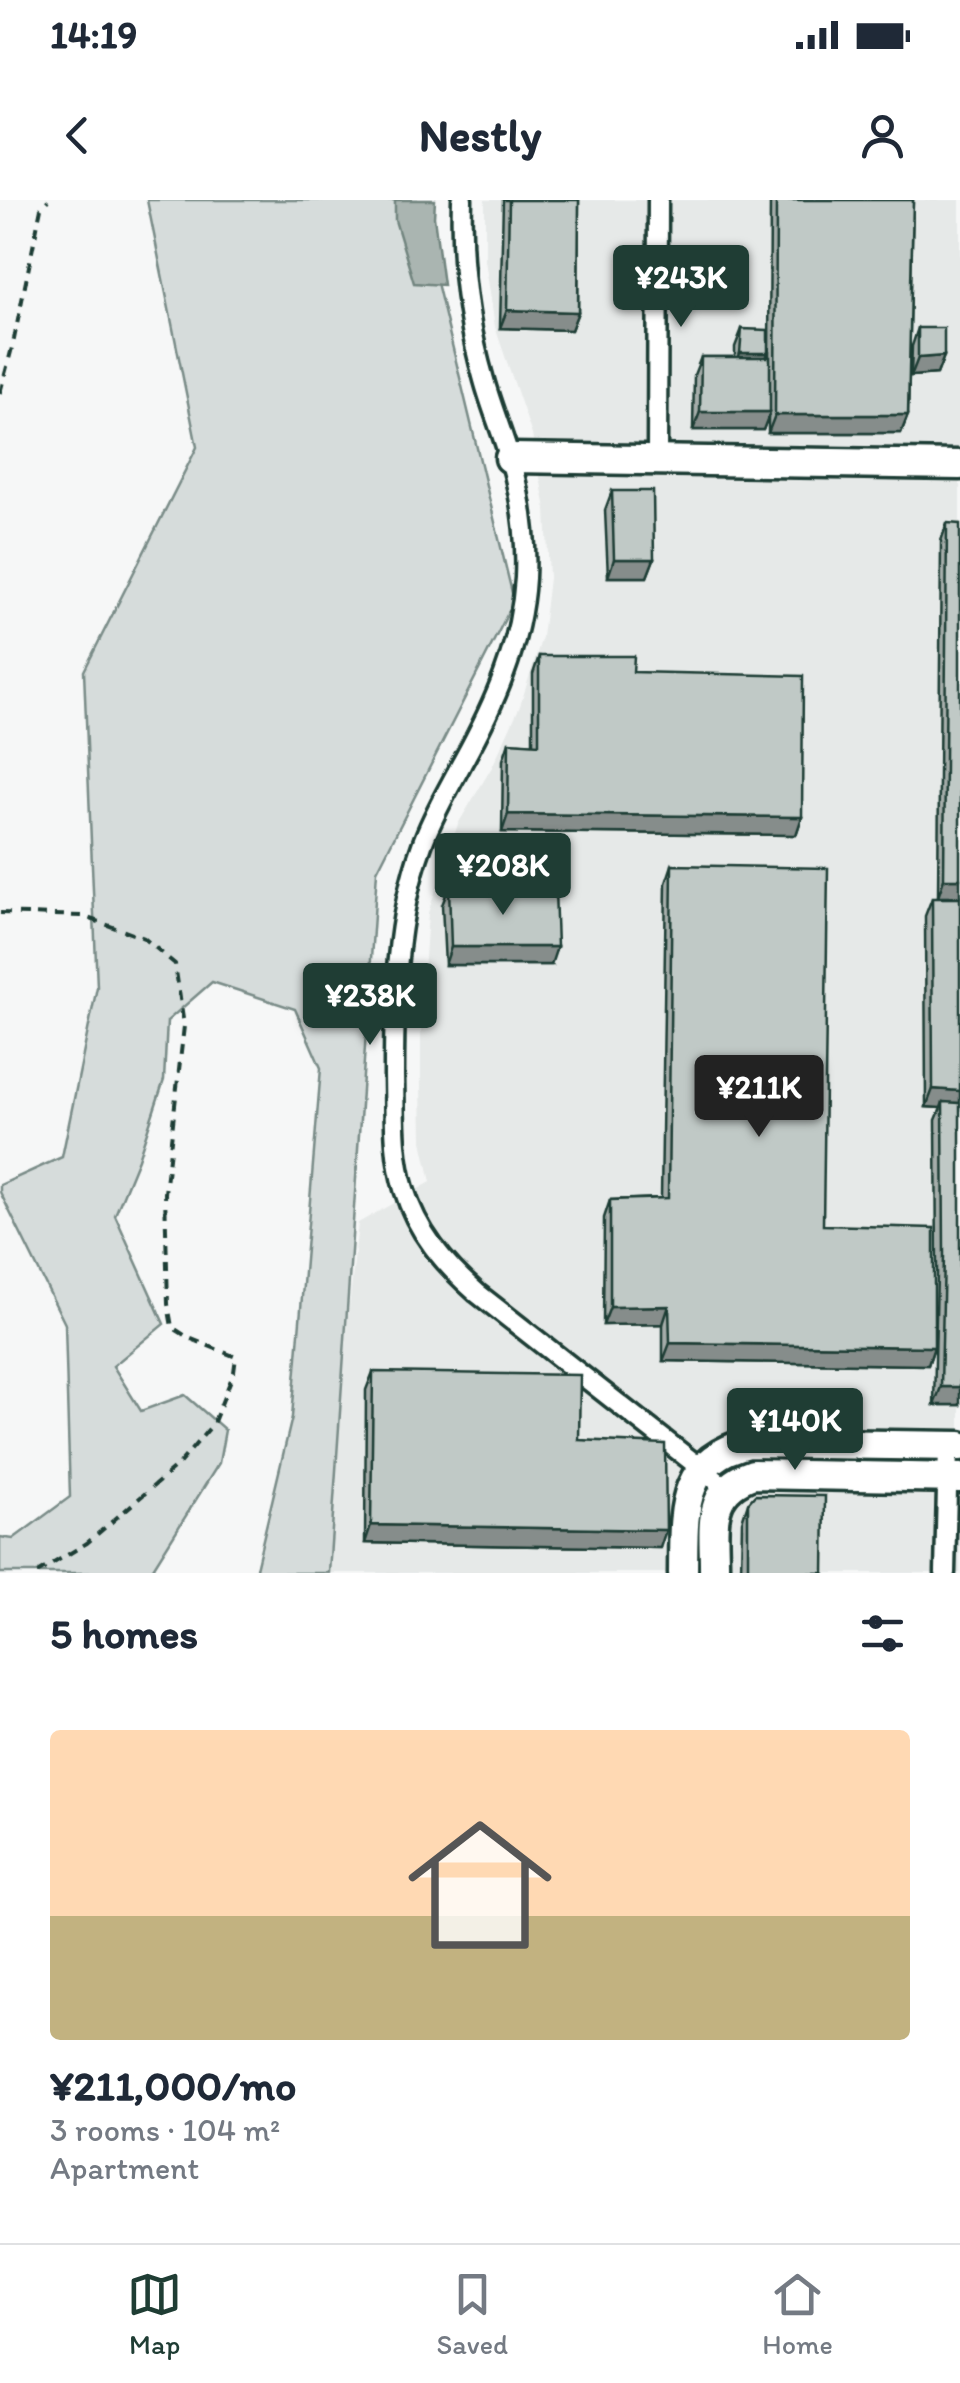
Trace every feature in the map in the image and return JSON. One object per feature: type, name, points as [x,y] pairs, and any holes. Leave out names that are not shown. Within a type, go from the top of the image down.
[{"type":"street","points":[[462,200],[461,251],[473,339],[520,495],[525,579],[511,659],[495,701],[430,824],[409,885],[395,970],[397,1158],[415,1216],[450,1269],[726,1488]]},
{"type":"street","points":[[657,460],[658,200]]},
{"type":"street","points":[[510,458],[960,465]]},
{"type":"street","points":[[683,1573],[686,1500],[700,1469],[729,1448],[749,1443],[954,1446],[945,1573]]},
{"type":"street","points":[[714,1573],[714,1515],[726,1488],[737,1480],[754,1474],[953,1478]]},
{"type":"path","points":[[0,394],[41,208],[48,200]]},
{"type":"path","points":[[0,913],[82,916],[144,938],[176,964],[184,1026],[166,1192],[168,1304],[172,1327],[236,1357],[213,1424],[178,1465],[87,1543],[38,1573]]},
{"type":"shaded area","points":[[147,200],[417,200],[514,601],[377,871],[329,1573],[255,1573],[292,1417],[321,1068],[295,1009],[212,982],[167,1021],[164,1080],[115,1215],[164,1324],[113,1366],[141,1411],[185,1395],[225,1430],[219,1463],[150,1573],[0,1573],[0,1537],[13,1539],[70,1497],[65,1324],[0,1185],[62,1157],[97,987],[84,671],[197,447]]},
{"type":"shaded area","points":[[395,200],[435,200],[443,285],[414,283],[395,220]]},
{"type":"shaded area","points":[[485,200],[960,200],[960,1573],[321,1573],[358,1223],[431,1182],[422,1141],[421,1083],[428,913],[458,824],[492,767],[520,706],[542,637],[549,578],[546,509],[532,435],[495,327],[485,260]]},
{"type":"building","points":[[509,200],[579,200],[578,312],[507,310]]},
{"type":"building","points":[[776,200],[913,200],[908,415],[775,415]]},
{"type":"building","points":[[918,328],[944,328],[944,356],[918,358]]},
{"type":"building","points":[[742,329],[768,330],[768,353],[740,353]]},
{"type":"building","points":[[701,357],[770,357],[770,412],[700,412]]},
{"type":"building","points":[[612,491],[653,491],[654,559],[614,559]]},
{"type":"building","points":[[947,523],[960,524],[960,879],[944,879]]},
{"type":"building","points":[[539,656],[634,656],[633,672],[803,676],[802,817],[508,814],[509,742],[539,744]]},
{"type":"building","points":[[672,865],[828,868],[823,1225],[934,1228],[934,1347],[670,1343],[669,1306],[610,1307],[610,1200],[668,1198]]},
{"type":"building","points":[[449,887],[555,889],[557,947],[451,947]]},
{"type":"building","points":[[932,898],[960,898],[960,1091],[933,1089]]},
{"type":"building","points":[[943,1102],[960,1103],[960,1387],[941,1387]]},
{"type":"building","points":[[373,1372],[580,1375],[579,1440],[665,1444],[666,1530],[371,1525]]},
{"type":"building","points":[[755,1495],[825,1496],[824,1573],[748,1573],[748,1503]]}]
